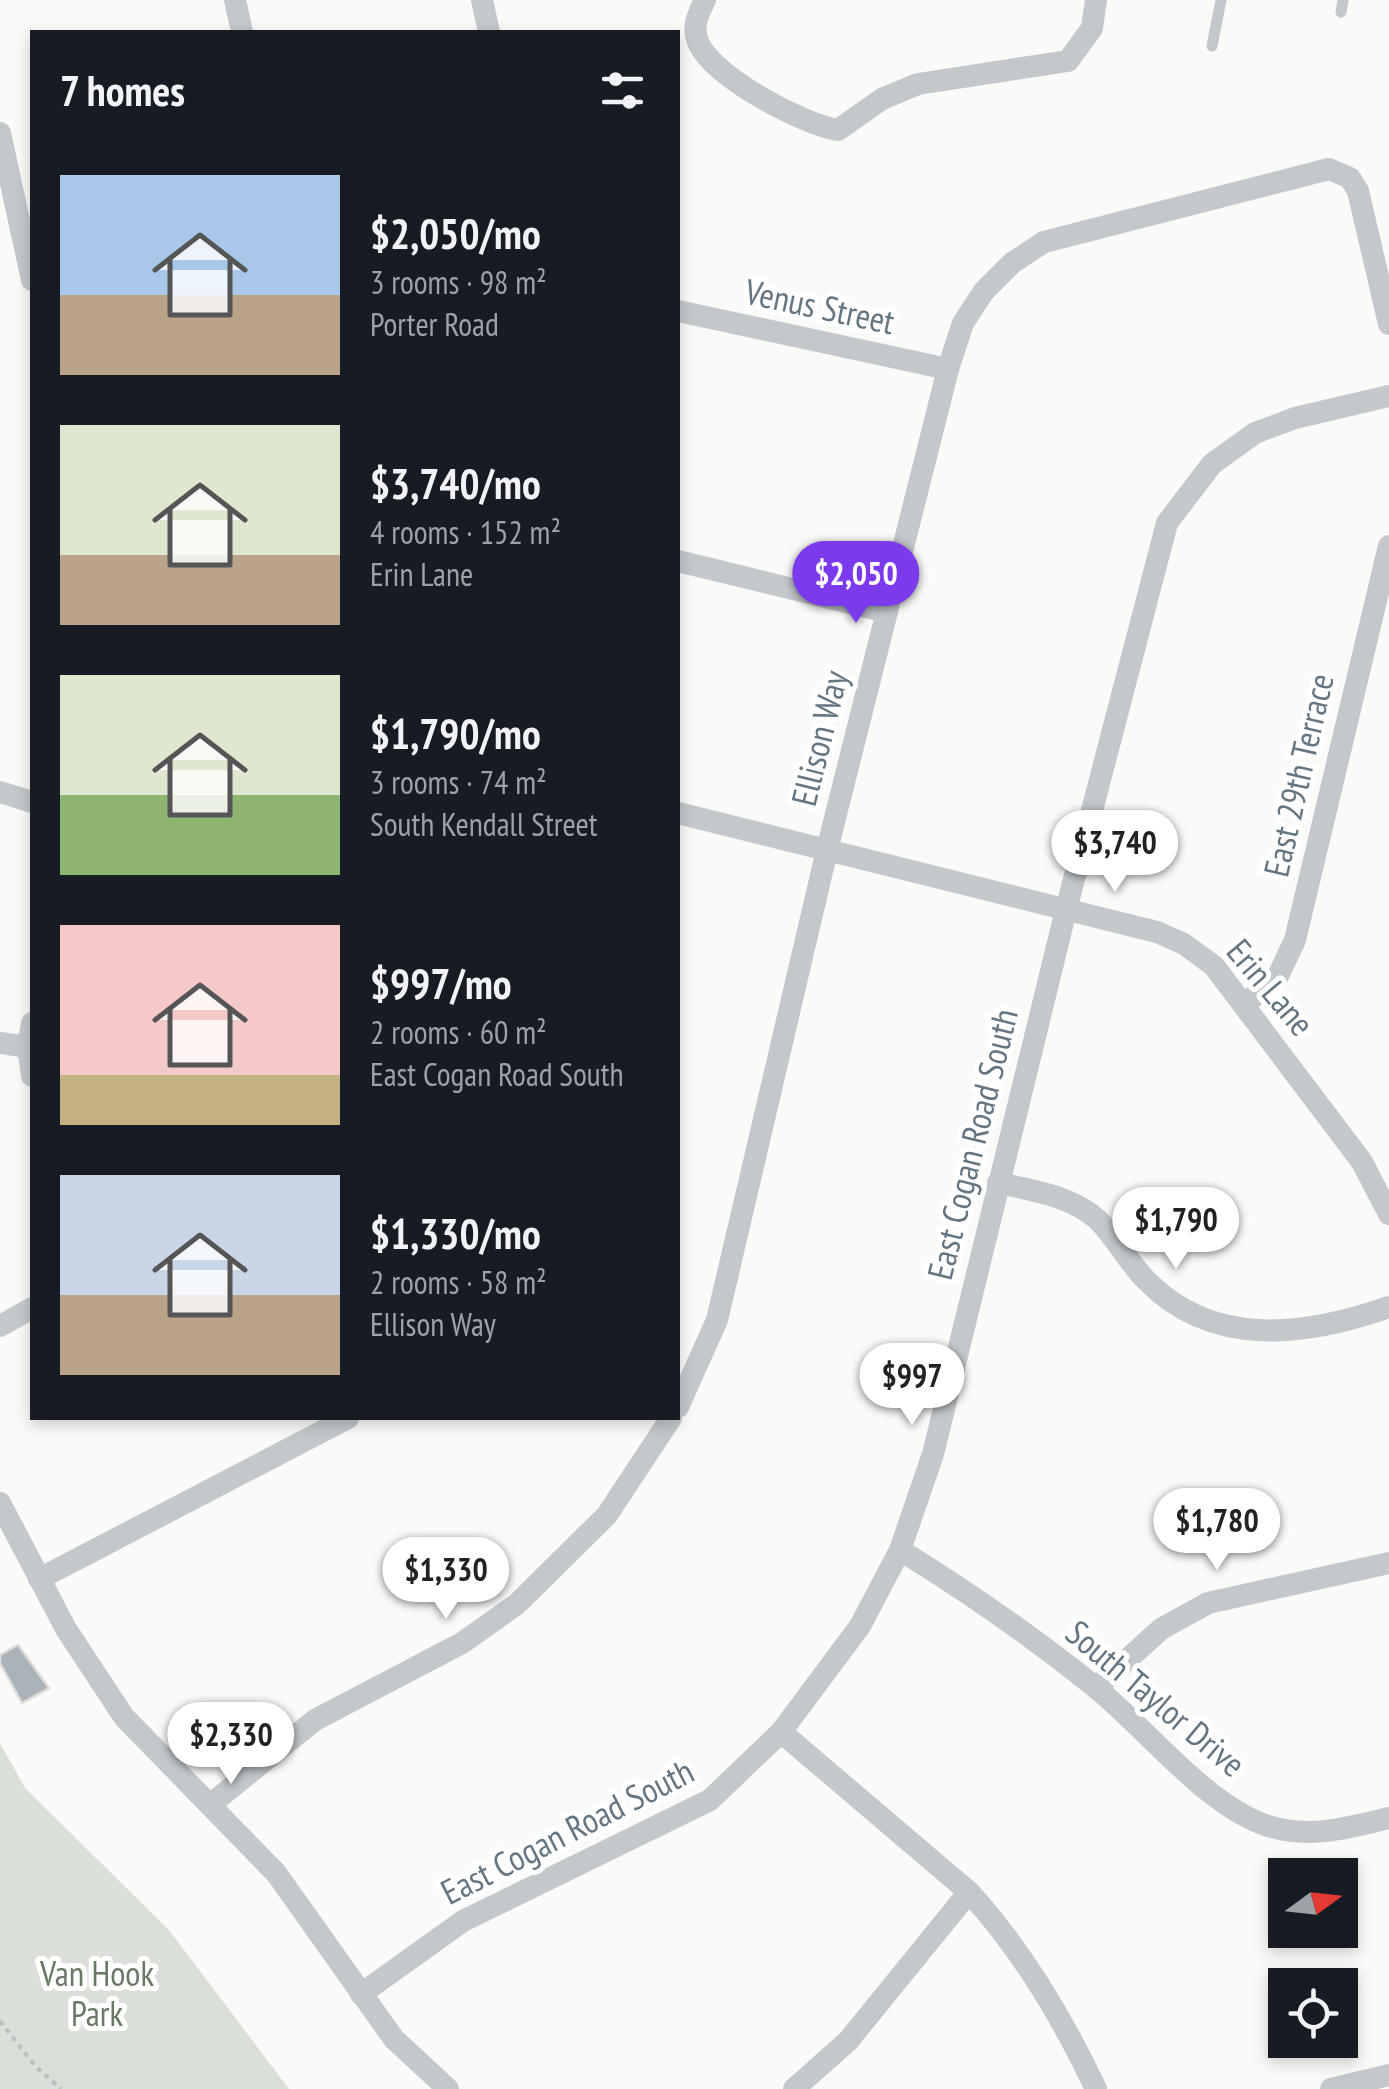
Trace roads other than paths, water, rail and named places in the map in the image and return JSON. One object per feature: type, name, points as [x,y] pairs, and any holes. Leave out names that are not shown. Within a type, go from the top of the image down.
[{"type":"street","points":[[235,0],[242,30]]},
{"type":"street","points":[[482,0],[490,30]]},
{"type":"street","points":[[705,0],[694,23],[700,45],[720,71],[816,126],[838,130],[882,99],[918,84],[1068,61],[1092,28],[1096,0]]},
{"type":"street","points":[[0,133],[18,237],[30,274]]},
{"type":"street","name":"Ellison Way","points":[[680,1403],[717,1320],[827,850],[948,369],[964,324],[984,291],[1012,264],[1044,242],[1329,169],[1345,176],[1358,191],[1389,324]]},
{"type":"street","name":"Venus Street","points":[[680,311],[948,369]]},
{"type":"street","name":"East Cogan Road South","points":[[361,1994],[463,1920],[710,1800],[781,1732],[860,1626],[900,1550],[932,1454],[1066,910],[1167,523],[1212,464],[1256,434],[1295,418],[1389,396]]},
{"type":"street","name":"East 29th Terrace","points":[[1245,1004],[1278,976],[1295,940],[1389,546]]},
{"type":"street","points":[[680,561],[887,612]]},
{"type":"street","points":[[0,792],[30,801]]},
{"type":"street","name":"Erin Lane","points":[[680,813],[1157,932],[1184,944],[1214,966],[1245,1004],[1362,1162],[1389,1214]]},
{"type":"street","points":[[30,1036],[30,1062]]},
{"type":"street","points":[[0,1042],[28,1047]]},
{"type":"street","points":[[998,1183],[1035,1190],[1082,1208],[1098,1221],[1160,1294],[1186,1312],[1221,1326],[1289,1331],[1389,1307]]},
{"type":"street","points":[[0,1326],[30,1309]]},
{"type":"street","points":[[40,1579],[344,1420]]},
{"type":"street","points":[[211,1804],[315,1720],[462,1644],[517,1604],[607,1515],[669,1420]]},
{"type":"street","points":[[0,1503],[86,1662],[124,1718],[157,1756],[211,1804],[276,1873],[394,2039],[448,2089]]},
{"type":"street","name":"South Taylor Drive","points":[[900,1550],[976,1596],[1096,1688],[1226,1805],[1263,1824],[1300,1834],[1389,1818]]},
{"type":"street","points":[[1096,1688],[1161,1629],[1208,1603],[1389,1563]]},
{"type":"street","points":[[781,1732],[969,1892],[995,1921],[1048,2000],[1096,2089]]},
{"type":"street","points":[[800,2088],[848,2041],[969,1892]]},
{"type":"street","points":[[1332,2089],[1389,2075]]},
{"type":"lane","points":[[1212,46],[1221,0]]},
{"type":"park label","name":"Van Hook Park","points":[[97,1993]]}]
